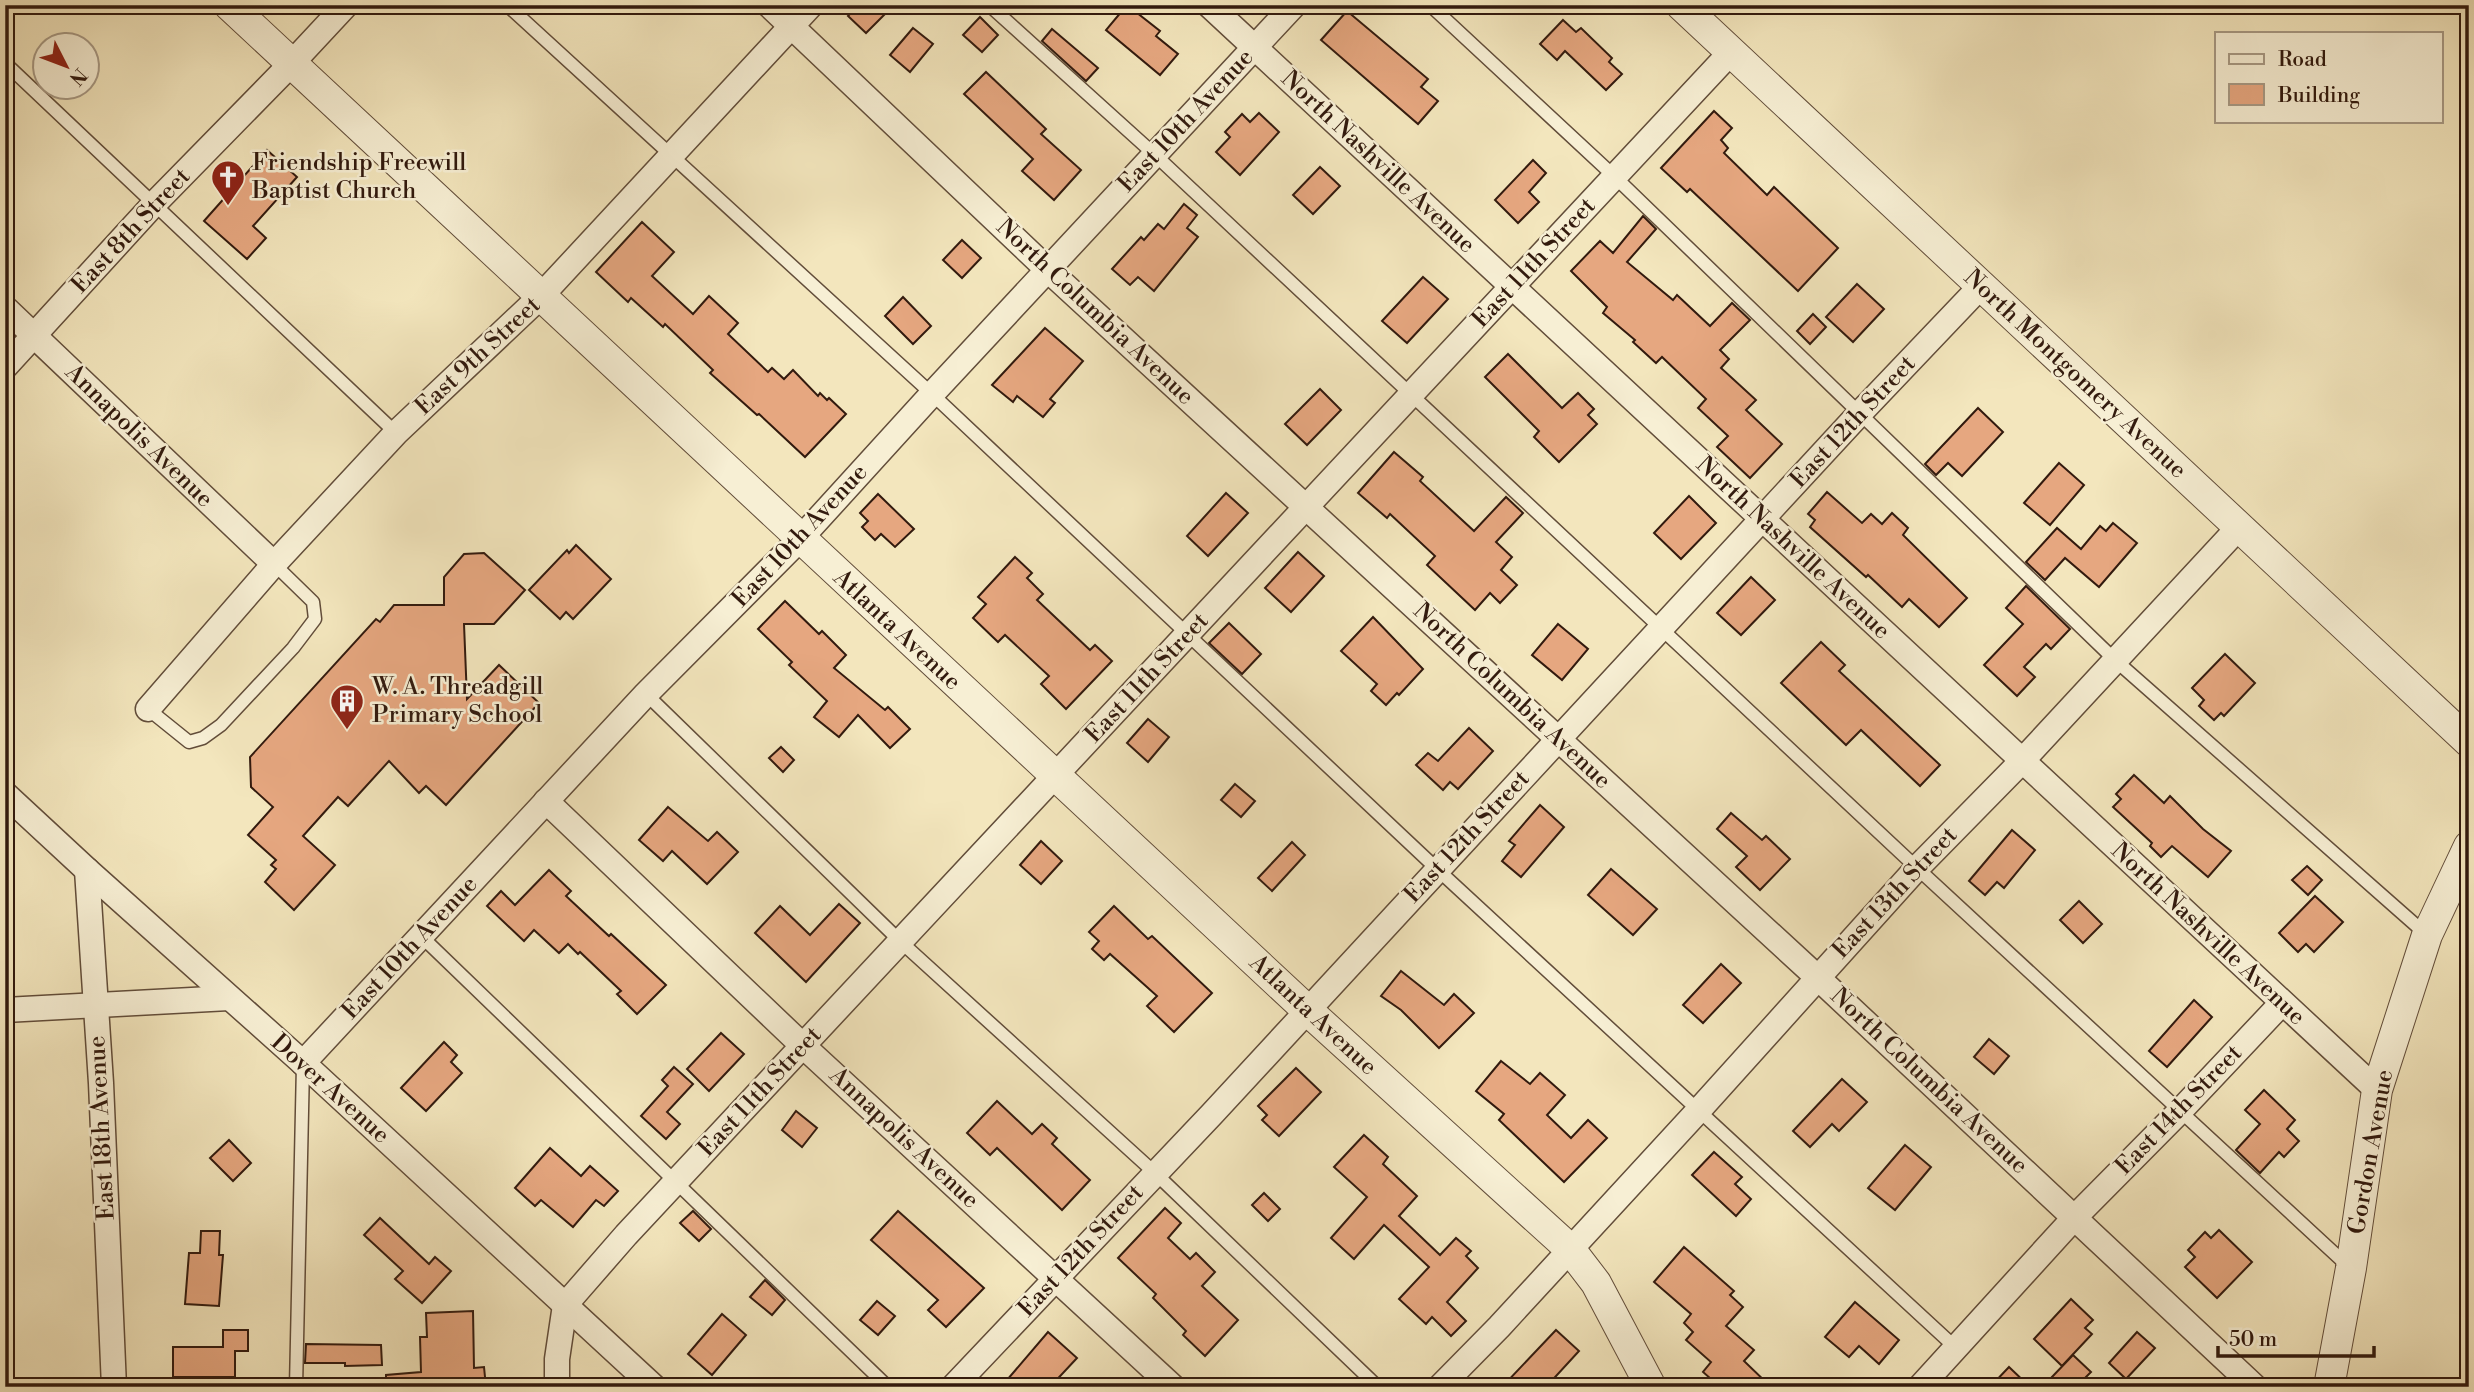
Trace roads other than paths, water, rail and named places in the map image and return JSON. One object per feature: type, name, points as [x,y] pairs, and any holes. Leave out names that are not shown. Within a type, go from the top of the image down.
[{"type":"street","name":"Atlanta Avenue","points":[[229,5],[1056,777],[1570,1250]]},
{"type":"street","name":"East 8th Street","points":[[5,367],[154,204],[346,5]]},
{"type":"street","name":"North Columbia Avenue","points":[[769,5],[1048,270],[1817,977],[2255,1387]]},
{"type":"street","name":"East 9th Street","points":[[148,709],[274,564],[396,432],[540,297],[811,5]]},
{"type":"street","name":"North Nashville Avenue","points":[[1209,5],[2377,1090]]},
{"type":"street","name":"East 10th Avenue","points":[[303,1063],[646,694],[800,539],[1294,5]]},
{"type":"street","name":"North Montgomery Avenue","points":[[1681,5],[2469,743]]},
{"type":"street","name":"East 11th Street","points":[[565,1305],[802,1045],[1056,777],[1731,52]]},
{"type":"street","name":"East 12th Street","points":[[953,1387],[1981,286]]},
{"type":"street","name":"Annapolis Avenue","points":[[5,308],[274,564]]},
{"type":"street","name":"East 13th Street","points":[[1440,1387],[1698,1111],[1917,868],[2022,761],[2239,526]]},
{"type":"street","name":"Dover Avenue","points":[[5,794],[303,1063],[654,1387]]},
{"type":"street","name":"Annapolis Avenue","points":[[546,801],[802,1045],[1172,1387]]},
{"type":"street","name":"Gordon Avenue","points":[[2329,1387],[2351,1268],[2377,1090],[2427,935],[2469,846]]},
{"type":"street","name":"East 18th Avenue","points":[[87,870],[101,1083],[114,1387]]},
{"type":"street","points":[[5,1010],[229,998]]},
{"type":"street","name":"East 14th Street","points":[[1920,1387],[2075,1217],[2181,1110],[2281,1003]]},
{"type":"street","points":[[1570,1250],[1596,1283],[1650,1387]]},
{"type":"street","points":[[556,1387],[556,1359],[565,1305]]},
{"type":"lane","points":[[507,5],[932,394],[1437,869],[1956,1348]]},
{"type":"lane","points":[[989,5],[1154,154],[1917,868],[2351,1268]]},
{"type":"lane","points":[[1430,5],[1615,177],[2115,660],[2427,935]]},
{"type":"lane","points":[[5,64],[396,432]]},
{"type":"lane","points":[[148,709],[189,742],[203,738],[221,725],[293,648],[315,619],[313,602],[274,564]]},
{"type":"lane","points":[[646,694],[901,942],[1155,1173],[1378,1387]]},
{"type":"lane","points":[[421,936],[888,1387]]},
{"type":"lane","points":[[296,1387],[303,1063]]},
{"type":"place","name":"Friendship Freewill Baptist Church","points":[[228,207]]},
{"type":"place","name":"W. A. Threadgill Primary School","points":[[347,731]]}]
